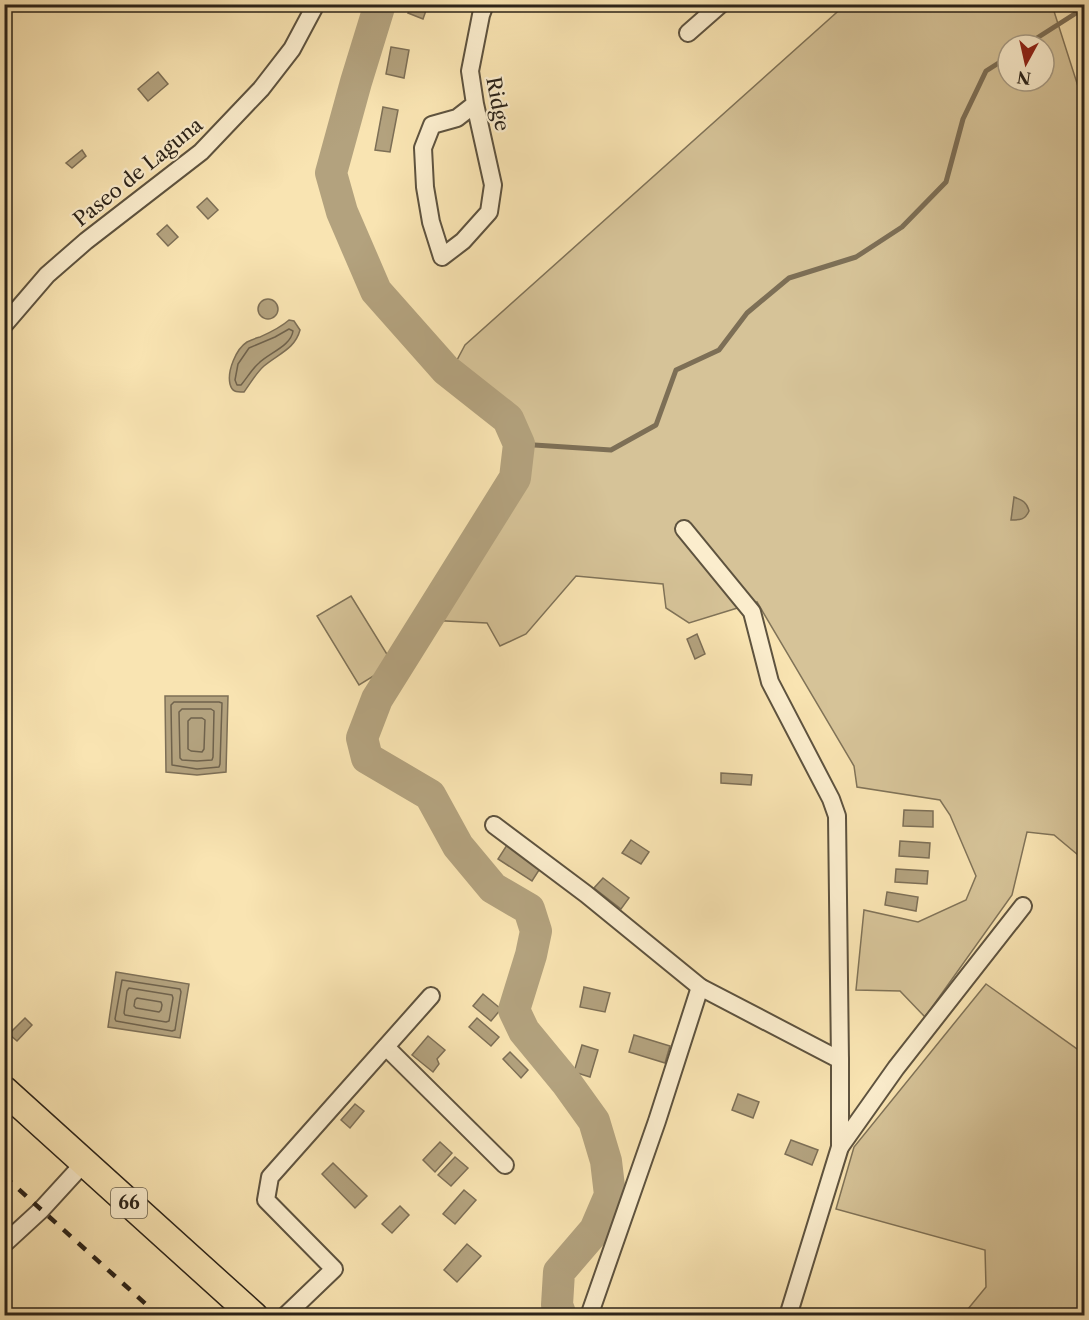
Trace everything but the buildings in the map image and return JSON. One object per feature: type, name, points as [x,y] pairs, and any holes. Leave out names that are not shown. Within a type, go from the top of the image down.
[{"type":"main road","name":"66","points":[[4,1090],[254,1316]]},
{"type":"street","name":"Paseo de Laguna","points":[[4,325],[12,309],[47,275],[86,241],[201,152],[261,90],[291,49],[316,4]]},
{"type":"street","name":"Ridge","points":[[475,104],[458,118],[432,125],[423,148],[425,187],[431,222],[442,257],[463,241],[489,212],[493,185],[475,104],[471,71],[485,4]]},
{"type":"street","points":[[688,33],[721,4]]},
{"type":"street","points":[[684,529],[752,612],[770,682],[837,816],[840,1147],[788,1316]]},
{"type":"street","points":[[494,825],[586,894],[700,987],[840,1060]]},
{"type":"street","points":[[840,1147],[896,1068],[1023,906]]},
{"type":"street","points":[[588,1316],[657,1121],[700,987]]},
{"type":"street","points":[[285,1316],[334,1269],[266,1200],[270,1177],[431,996]]},
{"type":"street","points":[[386,1047],[505,1165]]},
{"type":"street","points":[[4,1244],[41,1210],[84,1163]]},
{"type":"shaded area","points":[[845,5],[1052,5],[1084,105],[1084,860],[1054,835],[1027,832],[1012,895],[925,1017],[900,991],[856,990],[864,910],[918,922],[966,900],[976,876],[950,815],[940,800],[857,787],[854,766],[757,602],[689,623],[666,608],[663,584],[576,576],[526,634],[500,646],[487,623],[426,620],[515,478],[519,444],[508,418],[456,362],[465,345]]},
{"type":"shaded area","points":[[351,596],[393,664],[359,685],[317,616]]},
{"type":"shaded area","points":[[986,984],[1084,1054],[1084,1315],[963,1315],[986,1287],[985,1250],[836,1209],[854,1147]]},
{"type":"water","points":[[412,4],[428,5],[423,19],[408,13]]},
{"type":"water","points":[[391,47],[409,50],[404,78],[386,74]]},
{"type":"water","points":[[158,72],[168,84],[148,101],[138,89]]},
{"type":"water","points":[[383,107],[398,110],[390,152],[375,150]]},
{"type":"water","points":[[82,150],[86,156],[72,168],[66,163]]},
{"type":"water","points":[[207,198],[218,210],[208,219],[197,207]]},
{"type":"water","points":[[167,225],[178,237],[168,246],[157,234]]},
{"type":"water","points":[[268,299],[275,302],[278,309],[275,316],[268,319],[261,316],[258,309],[261,302]]},
{"type":"water","points":[[289,320],[294,321],[300,330],[294,342],[261,369],[244,392],[233,390],[229,379],[230,373],[233,361],[243,345],[272,332]]},
{"type":"water","points":[[1014,497],[1027,505],[1029,511],[1022,519],[1011,520]]},
{"type":"water","points":[[697,634],[705,654],[695,659],[687,639]]},
{"type":"water","points":[[165,696],[228,696],[226,772],[197,775],[166,772]]},
{"type":"water","points":[[721,773],[752,775],[751,785],[721,783]]},
{"type":"water","points":[[904,810],[933,811],[933,827],[903,826]]},
{"type":"water","points":[[631,840],[649,852],[641,864],[622,853]]},
{"type":"water","points":[[900,841],[930,843],[929,858],[899,856]]},
{"type":"water","points":[[507,845],[541,867],[532,881],[498,859]]},
{"type":"water","points":[[896,869],[928,871],[927,884],[895,882]]},
{"type":"water","points":[[603,878],[629,898],[621,909],[594,888]]},
{"type":"water","points":[[887,892],[918,897],[916,911],[885,905]]},
{"type":"water","points":[[116,972],[189,984],[180,1038],[108,1027]]},
{"type":"water","points":[[584,987],[610,993],[605,1012],[580,1007]]},
{"type":"water","points":[[483,994],[501,1009],[491,1021],[473,1006]]},
{"type":"water","points":[[25,1018],[32,1025],[17,1041],[9,1034]]},
{"type":"water","points":[[477,1018],[499,1037],[491,1046],[469,1027]]},
{"type":"water","points":[[634,1035],[670,1046],[665,1063],[629,1052]]},
{"type":"water","points":[[428,1036],[445,1050],[437,1059],[439,1064],[433,1072],[412,1055]]},
{"type":"water","points":[[582,1045],[598,1050],[590,1077],[574,1072]]},
{"type":"water","points":[[510,1052],[528,1070],[521,1078],[503,1059]]},
{"type":"water","points":[[738,1094],[759,1102],[753,1118],[732,1110]]},
{"type":"water","points":[[355,1104],[364,1111],[350,1128],[341,1120]]},
{"type":"water","points":[[791,1140],[818,1150],[812,1165],[785,1154]]},
{"type":"water","points":[[440,1142],[452,1153],[435,1172],[423,1160]]},
{"type":"water","points":[[455,1157],[468,1168],[451,1186],[438,1175]]},
{"type":"water","points":[[333,1163],[367,1196],[355,1208],[322,1174]]},
{"type":"water","points":[[464,1190],[476,1200],[455,1224],[443,1214]]},
{"type":"water","points":[[400,1206],[409,1215],[392,1233],[382,1224]]},
{"type":"water","points":[[467,1244],[481,1256],[457,1282],[444,1270]]},
{"type":"waterway","points":[[380,4],[331,173],[342,212],[376,291],[446,370],[508,419],[519,444],[515,478],[377,699],[362,738],[367,758],[430,795],[458,846],[493,888],[529,909],[536,931],[514,1010],[524,1031],[566,1082],[594,1121],[606,1161],[610,1195],[595,1230],[559,1272],[557,1305],[561,1316]]},
{"type":"waterway","points":[[1045,33],[1084,8]]},
{"type":"waterway","points":[[519,444],[611,450],[656,425],[676,370],[719,350],[747,313],[789,278],[856,257],[902,227],[946,182],[963,119],[986,71],[996,65]]},
{"type":"railway","points":[[4,1176],[159,1316]]}]
